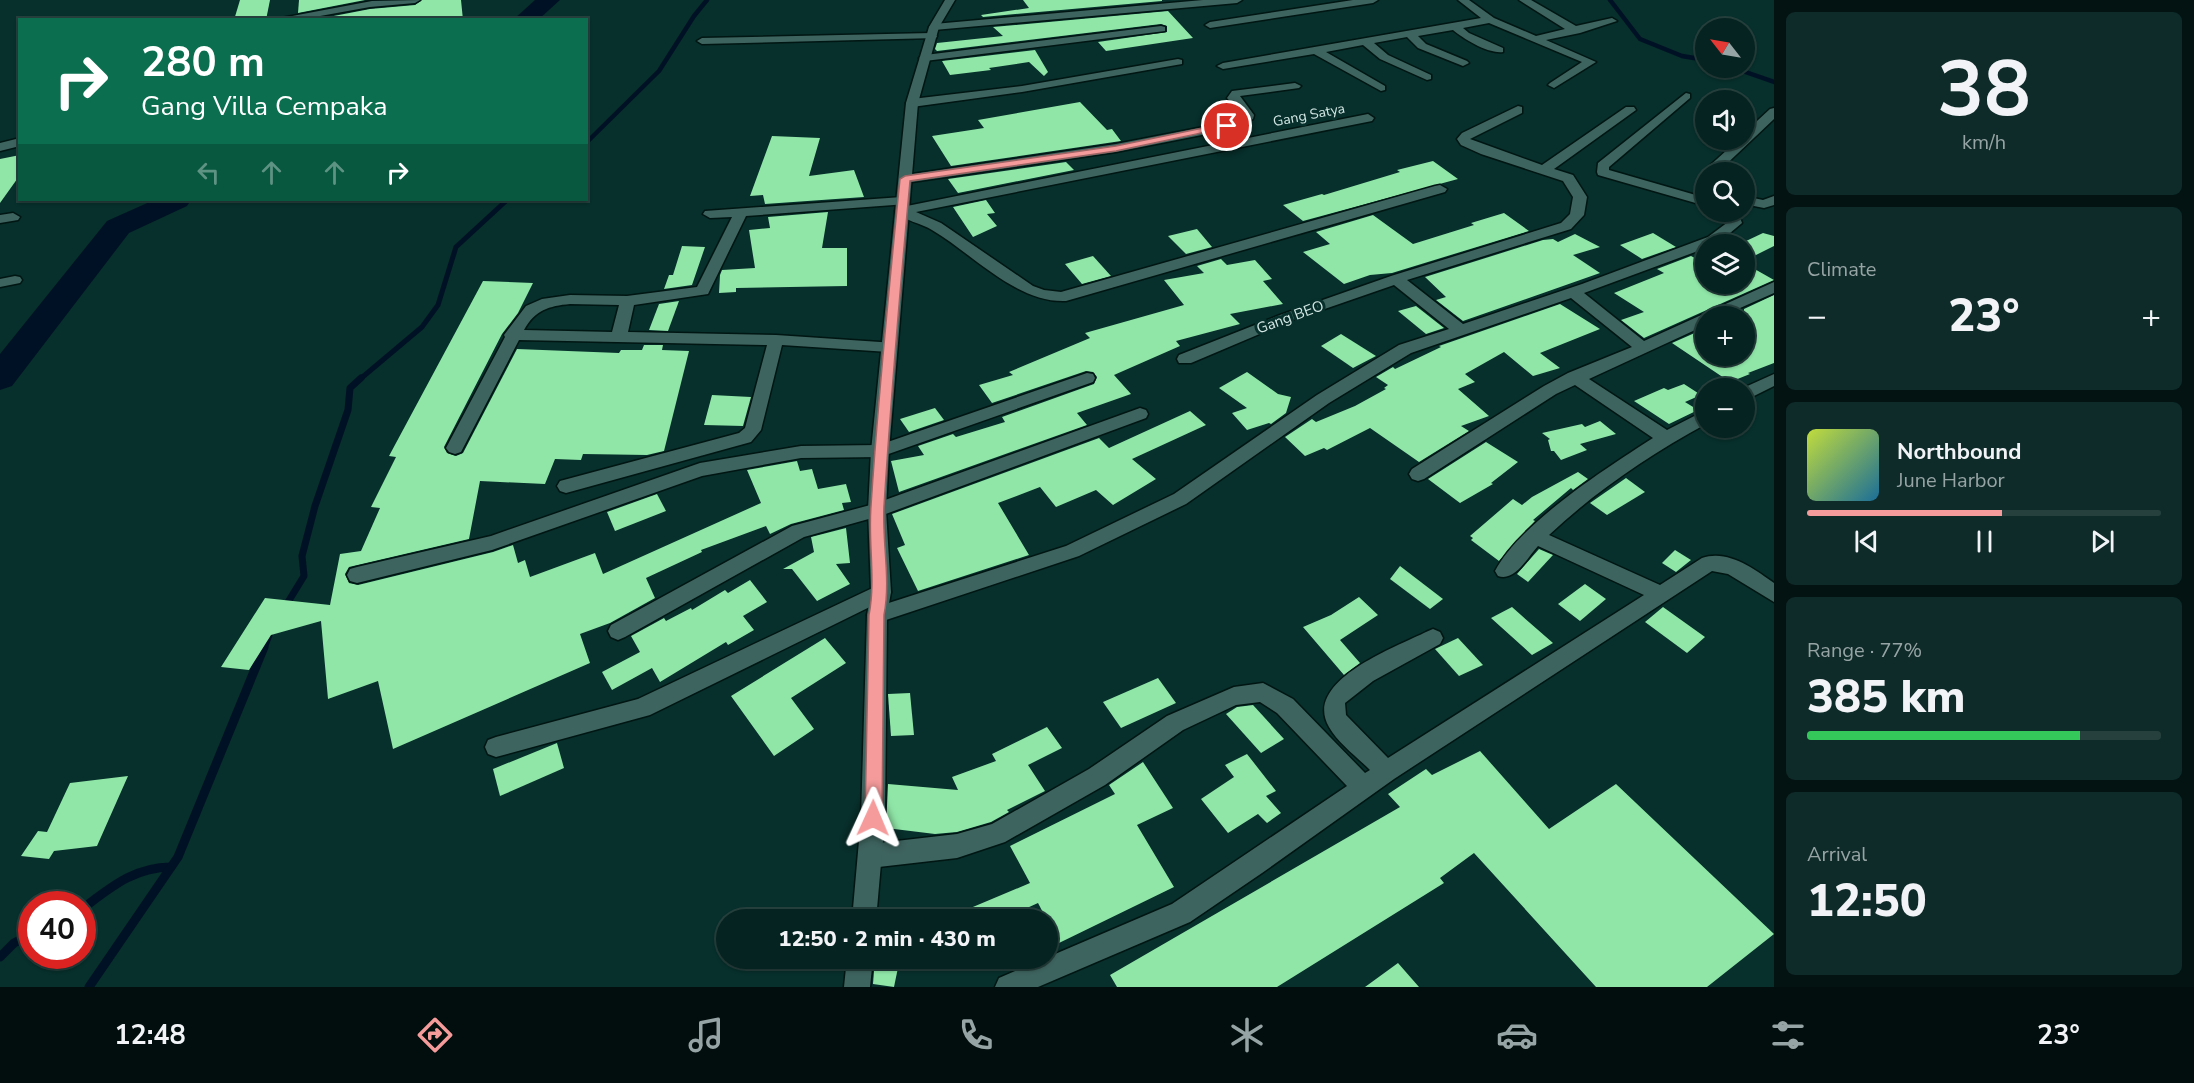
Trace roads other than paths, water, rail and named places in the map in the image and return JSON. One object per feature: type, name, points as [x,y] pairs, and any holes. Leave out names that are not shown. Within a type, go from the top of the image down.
[{"type":"street","points":[[287,18],[371,3],[415,0]]},
{"type":"street","points":[[865,909],[873,818],[877,615],[881,592],[877,510],[880,451],[902,206],[912,102],[933,32],[950,0]]},
{"type":"street","points":[[702,41],[933,32],[1237,0]]},
{"type":"street","points":[[1210,25],[1373,0]]},
{"type":"street","points":[[1463,0],[1490,20],[1590,62],[1554,85]]},
{"type":"street","points":[[1524,0],[1576,32]]},
{"type":"street","points":[[371,3],[372,18]]},
{"type":"street","points":[[1274,5],[1286,14]]},
{"type":"street","points":[[1223,66],[1490,20]]},
{"type":"street","points":[[1535,39],[1576,32],[1612,21]]},
{"type":"street","points":[[1455,26],[1465,35],[1499,50]]},
{"type":"street","points":[[925,58],[1161,29]]},
{"type":"street","points":[[1410,34],[1422,46],[1463,63]]},
{"type":"street","points":[[1365,41],[1384,57],[1427,77]]},
{"type":"street","points":[[1315,50],[1381,88]]},
{"type":"street","points":[[912,102],[1022,89],[1178,62]]},
{"type":"street","points":[[905,179],[1116,148],[1227,126],[1247,119],[1248,115],[1233,98],[1236,93],[1295,86]]},
{"type":"street","points":[[1686,96],[1602,169],[1611,177],[1695,199]]},
{"type":"street","name":"Gang BEO","points":[[1185,358],[1275,322],[1396,279],[1566,226],[1577,215],[1580,197],[1568,178],[1485,152],[1463,139],[1518,110]]},
{"type":"street","points":[[1544,170],[1630,110]]},
{"type":"street","points":[[1722,162],[1774,112]]},
{"type":"street","name":"Gang Satya","points":[[710,214],[902,206],[1368,118]]},
{"type":"street","points":[[0,147],[18,142]]},
{"type":"street","points":[[902,206],[936,226],[1028,289],[1052,297],[1066,296],[1440,189]]},
{"type":"street","points":[[1755,202],[1764,204],[1774,200]]},
{"type":"street","points":[[455,447],[512,335],[526,313],[540,303],[627,301],[703,291],[740,213]]},
{"type":"street","points":[[877,615],[1072,551],[1180,499],[1323,399],[1405,349],[1573,292],[1713,240],[1735,222]]},
{"type":"street","points":[[1396,279],[1459,329]]},
{"type":"street","points":[[1732,306],[1774,287]]},
{"type":"street","points":[[1573,292],[1644,348]]},
{"type":"street","points":[[619,337],[627,301]]},
{"type":"street","points":[[1418,474],[1574,377],[1695,324]]},
{"type":"street","points":[[512,335],[776,340],[889,346]]},
{"type":"street","points":[[566,486],[745,438],[753,430],[776,340]]},
{"type":"street","points":[[1574,377],[1666,438]]},
{"type":"street","points":[[357,575],[492,543],[700,470],[801,452],[880,451],[1088,378]]},
{"type":"street","points":[[1755,389],[1774,379]]},
{"type":"street","points":[[618,631],[799,531],[877,510],[1140,414]]},
{"type":"street","points":[[1505,571],[1535,537],[1597,483],[1695,422]]},
{"type":"street","points":[[1535,537],[1661,594]]},
{"type":"street","points":[[1008,987],[1181,912],[1254,865],[1386,772],[1709,562],[1737,569],[1774,594]]},
{"type":"street","points":[[496,747],[642,708],[881,592]]},
{"type":"street","points":[[1386,772],[1337,721],[1333,711],[1337,696],[1363,676],[1433,638]]},
{"type":"street","points":[[870,856],[957,846],[997,834],[1097,777],[1175,723],[1234,696],[1256,691],[1273,697],[1285,706],[1364,788]]},
{"type":"street","points":[[857,987],[859,969]]},
{"type":"waterway","points":[[526,18],[549,0]]},
{"type":"waterway","points":[[588,141],[659,71],[694,16],[707,0]]},
{"type":"waterway","points":[[1610,0],[1640,39],[1682,56],[1695,58]]},
{"type":"waterway","points":[[1755,75],[1774,82]]},
{"type":"waterway","points":[[0,378],[118,227],[175,201]]},
{"type":"waterway","points":[[359,380],[422,327],[438,305],[456,247],[506,201]]},
{"type":"waterway","points":[[285,607],[304,576],[302,556],[315,506],[348,410],[350,388],[361,378]]},
{"type":"waterway","points":[[264,648],[269,635]]},
{"type":"waterway","points":[[89,987],[178,857],[264,647]]},
{"type":"waterway","points":[[96,899],[134,875],[171,867]]},
{"type":"waterway","points":[[0,957],[18,941]]}]
